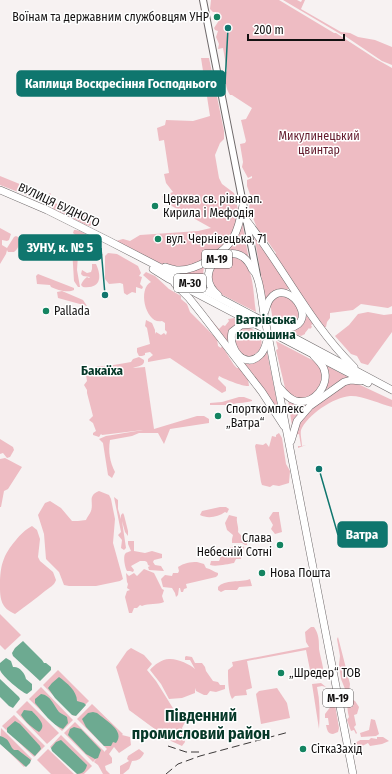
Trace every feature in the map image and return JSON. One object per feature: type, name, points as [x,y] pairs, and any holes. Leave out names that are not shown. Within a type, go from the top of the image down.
[{"type":"highway","name":"ВУЛИЦЯ БУДНОГО","points":[[0,190],[47,210],[109,241]]},
{"type":"highway","points":[[154,265],[185,270],[207,261],[232,239],[239,222],[243,205]]},
{"type":"highway","points":[[246,220],[326,335],[362,374]]},
{"type":"highway","name":"М-30","points":[[109,241],[226,302]]},
{"type":"highway","name":"М-30","points":[[109,241],[169,279],[367,382]]},
{"type":"highway","name":"М-19","points":[[353,774],[290,444],[278,386],[268,335],[264,314],[257,277],[247,260],[242,256],[232,254],[216,260],[209,272],[209,284],[214,292],[226,302],[277,328],[392,390]]},
{"type":"highway","points":[[169,279],[189,298],[201,313],[262,392],[287,431]]},
{"type":"highway","points":[[264,314],[269,302],[275,295],[285,293],[296,300],[302,310],[302,317],[299,323],[295,327],[277,328]]},
{"type":"highway","points":[[256,324],[241,325],[232,332],[231,337],[233,348],[240,356],[248,360],[260,355],[265,347],[268,335]]},
{"type":"highway","points":[[278,386],[287,396],[298,401],[308,400],[319,394],[324,386],[325,373],[321,364],[313,354]]},
{"type":"highway","name":"М-19","points":[[290,444],[293,430],[297,421],[310,406],[328,392],[348,381],[367,382],[392,395]]},
{"type":"main road","points":[[203,0],[257,277]]},
{"type":"green space","name":"Микулинецький цвинтар","points":[[211,0],[279,0],[392,68],[392,306],[388,308],[361,304],[353,310],[330,313],[330,318],[326,327],[323,327],[274,256],[276,253],[258,231],[249,207],[251,197],[247,186],[247,180],[252,178],[252,176],[248,178],[242,167],[243,162],[240,144],[245,143],[246,141],[241,120],[246,119],[252,108],[230,95],[227,90],[225,73],[227,71],[223,48],[218,49],[219,44],[216,37],[218,31],[214,28],[218,22],[216,12],[213,12],[210,9]]},
{"type":"green space","points":[[283,0],[297,0],[301,2],[302,0],[305,0],[301,9],[341,32],[375,40],[392,47],[392,65],[382,61],[342,34]]},
{"type":"green space","points":[[201,58],[209,58],[224,131],[224,139],[220,143],[215,155],[219,178],[222,184],[234,193],[239,214],[233,234],[219,250],[200,263],[181,267],[157,263],[116,241],[123,239],[130,241],[140,235],[198,231],[211,228],[163,201],[162,196],[173,192],[166,183],[164,174],[169,173],[164,140],[159,141],[157,128],[165,125],[166,120],[193,121],[210,116]]},
{"type":"green space","points":[[0,176],[27,187],[32,191],[47,196],[50,193],[49,202],[47,203],[38,198],[34,198],[0,185]]},
{"type":"green space","points":[[52,202],[80,212],[93,223],[90,226],[86,225],[50,207]]},
{"type":"green space","points":[[242,222],[249,260],[230,249],[229,246]]},
{"type":"green space","points":[[0,228],[11,234],[9,240],[2,240],[2,245],[7,248],[16,236],[18,237],[19,243],[14,252],[8,252],[7,250],[0,264]]},
{"type":"green space","points":[[74,230],[84,233],[99,244],[95,255],[96,256],[97,253],[103,254],[101,259],[91,258],[81,254],[78,255],[77,270],[80,287],[78,287],[74,281],[72,248],[74,243],[86,244],[73,233]]},
{"type":"green space","points":[[254,234],[290,288],[267,299],[265,299]]},
{"type":"green space","points":[[108,253],[117,254],[138,266],[141,273],[139,276],[142,277],[140,284],[143,287],[142,289],[136,287],[136,293],[132,292],[127,295],[124,293],[123,284],[109,284],[105,279],[105,256]]},
{"type":"green space","points":[[227,256],[239,258],[248,268],[251,275],[256,312],[217,292],[211,283],[213,266]]},
{"type":"green space","points":[[92,264],[96,264],[99,273],[97,284],[89,287],[83,287],[81,285],[83,281],[87,277],[90,277],[83,276],[81,274],[82,270],[87,273],[91,272]]},
{"type":"green space","points":[[206,264],[204,269],[203,284],[177,272]]},
{"type":"green space","points":[[146,272],[155,276],[169,289],[181,296],[181,299],[187,304],[190,312],[217,339],[218,346],[221,348],[222,346],[237,368],[241,368],[248,379],[249,386],[229,381],[219,376],[218,379],[226,387],[226,391],[222,393],[170,358],[148,362],[148,359],[153,355],[150,352],[139,356],[137,348],[150,344],[147,328],[145,326],[146,320],[152,323],[155,334],[156,332],[161,335],[164,333],[166,335],[167,332],[165,330],[165,323],[162,321],[156,321],[152,318],[145,306],[145,292],[147,286],[151,282],[143,275]]},
{"type":"green space","points":[[38,274],[74,288],[74,290],[62,291],[51,287],[50,285],[37,284],[36,276]]},
{"type":"green space","points":[[62,291],[83,300],[87,306],[58,298],[57,292]]},
{"type":"green space","points":[[287,295],[300,311],[297,322],[284,326],[273,321],[270,303],[276,296]]},
{"type":"green space","points":[[368,312],[384,315],[392,314],[392,332],[368,365],[361,363],[357,356],[351,354],[335,336],[349,325],[358,314]]},
{"type":"green space","points":[[205,314],[219,329],[223,325],[225,326],[229,321],[228,319],[235,318],[239,320],[229,346]]},
{"type":"green space","points":[[306,316],[313,324],[305,334],[301,336],[290,332],[296,329]]},
{"type":"green space","points":[[248,327],[258,332],[261,345],[255,354],[246,358],[237,351],[234,334],[240,328]]},
{"type":"green space","points":[[276,341],[316,362],[322,369],[323,383],[311,396],[298,400],[286,392],[276,350],[278,349]]},
{"type":"green space","points":[[266,352],[278,407],[276,408],[243,364],[243,362]]},
{"type":"green space","points":[[139,357],[144,360],[143,364],[133,368],[145,367],[154,429],[197,416],[204,416],[209,419],[209,423],[170,429],[164,444],[158,433],[139,433],[132,436],[110,440],[110,457],[115,472],[112,478],[108,475],[103,443],[99,439],[106,436],[143,430],[101,434],[99,437],[93,435],[96,431],[93,423],[89,420],[93,416],[87,390],[84,385],[87,381],[86,375],[89,373],[91,374],[92,368],[131,362],[133,359]]},
{"type":"green space","points":[[325,365],[349,378],[338,382],[325,390],[327,386]]},
{"type":"green space","points":[[352,383],[358,384],[392,400],[392,407],[354,396],[344,397],[329,403],[309,418],[304,424],[301,430],[301,436],[302,446],[306,445],[298,448],[298,446],[301,446],[299,434],[295,435],[298,425],[309,410],[342,385]]},
{"type":"green space","points":[[244,397],[252,401],[234,404],[228,407],[225,405],[210,405],[210,403],[222,402]]},
{"type":"green space","points":[[288,399],[307,403],[308,405],[292,426]]},
{"type":"green space","points":[[279,433],[282,438],[286,464],[290,471],[289,483],[279,486],[273,485],[270,487],[262,485],[255,446],[256,444],[263,445],[266,443],[269,447],[272,436],[276,437]]},
{"type":"green space","points":[[0,439],[13,447],[14,450],[10,457],[7,458],[3,453],[0,454]]},
{"type":"green space","points":[[5,458],[22,467],[8,489],[4,491],[0,507],[0,459]]},
{"type":"green space","points":[[99,491],[109,495],[111,499],[115,519],[113,543],[123,579],[96,586],[64,585],[59,572],[46,559],[44,534],[38,515],[45,503],[50,501],[61,508],[72,521],[86,520],[92,508],[92,497]]},
{"type":"green space","points":[[114,497],[118,500],[118,509],[121,519],[121,515],[123,513],[128,531],[128,536],[125,532],[122,521],[126,548],[124,550],[121,548],[122,540],[118,535],[121,532]]},
{"type":"green space","points":[[226,507],[229,509],[227,513],[225,512],[210,517],[200,515],[202,511]]},
{"type":"green space","points":[[273,512],[279,512],[282,532],[275,534],[271,529],[273,525],[269,518]]},
{"type":"green space","points":[[229,515],[237,517],[238,532],[247,542],[247,545],[242,543],[232,543],[233,535],[227,530],[225,523]]},
{"type":"green space","points":[[32,526],[37,530],[40,539],[38,557],[40,561],[53,572],[56,580],[52,586],[15,614],[10,612],[4,606],[0,595],[3,561],[12,545],[21,534]]},
{"type":"green space","points":[[128,541],[134,541],[134,551],[145,553],[152,551],[162,554],[162,558],[154,560],[153,562],[155,565],[161,566],[164,571],[149,570],[148,567],[150,566],[147,562],[140,561],[131,566],[134,570],[133,572],[127,571],[124,562],[124,555],[131,551]]},
{"type":"green space","points":[[240,545],[244,547],[241,559],[236,559],[234,563],[219,566],[210,565],[211,561],[219,561],[220,559],[219,553],[215,554],[215,551],[221,550],[224,557],[225,549]]},
{"type":"green space","points":[[197,562],[204,564],[206,568],[218,573],[218,575],[216,577],[186,584],[187,588],[181,592],[179,588],[178,595],[176,597],[172,588],[163,587],[161,579],[165,575],[172,576],[173,573],[178,573],[178,567],[187,563]]},
{"type":"green space","points":[[144,569],[154,573],[162,589],[164,590],[162,596],[164,602],[142,606],[140,605],[137,608],[134,608],[132,613],[129,613],[125,597],[127,591],[130,590],[127,588],[128,584],[126,573],[129,576],[134,573],[137,576]]},
{"type":"green space","points":[[250,579],[252,586],[239,587],[237,590],[225,590],[221,592],[218,590],[218,587],[225,583]]},
{"type":"green space","points":[[0,614],[21,635],[5,650],[0,645]]},
{"type":"green space","points":[[311,627],[314,627],[317,632],[323,668],[320,674],[311,675],[306,650],[247,661],[252,688],[246,690],[247,695],[235,696],[232,699],[229,689],[228,670],[233,666],[232,662],[309,647],[306,642],[305,632]]},
{"type":"green space","points":[[338,637],[350,684],[348,693],[341,679]]},
{"type":"green space","points":[[131,648],[144,655],[152,664],[147,670],[156,681],[176,713],[185,722],[182,728],[185,742],[182,746],[171,741],[129,710],[116,667],[127,651]]},
{"type":"green space","points":[[186,656],[192,657],[195,663],[202,663],[213,681],[218,682],[220,685],[225,685],[225,689],[216,692],[210,691],[207,695],[204,695],[196,691],[195,688],[195,693],[182,698],[169,699],[161,684],[150,670],[158,663],[169,659],[175,659],[183,662],[195,669],[190,660],[185,660]]},
{"type":"green space","points":[[58,670],[89,701],[74,716],[43,685]]},
{"type":"green space","points":[[321,683],[326,687],[317,687],[320,708],[319,729],[312,684]]},
{"type":"green space","points":[[41,687],[73,720],[62,731],[29,699]]},
{"type":"green space","points":[[277,688],[287,703],[290,718],[261,724],[256,694],[259,691]]},
{"type":"green space","points":[[333,693],[339,728],[338,732],[333,734],[327,730],[326,725],[329,725],[328,718],[325,718],[325,714],[331,706],[330,697]]},
{"type":"green space","points":[[349,698],[355,701],[359,707],[357,714],[354,715],[356,725],[354,727],[357,733],[356,734],[354,730],[351,731],[347,720],[349,717],[346,700]]},
{"type":"green space","points":[[27,701],[59,733],[47,744],[16,712]]},
{"type":"green space","points":[[92,704],[123,734],[122,735],[130,737],[131,745],[119,753],[114,747],[109,754],[112,758],[112,763],[105,766],[106,770],[110,774],[103,774],[98,765],[94,762],[97,758],[93,762],[64,733],[75,722],[104,752],[107,749],[77,719]]},
{"type":"green space","points":[[14,715],[45,746],[34,757],[2,726]]},
{"type":"green space","points":[[371,719],[375,720],[379,734],[376,736],[361,737],[360,733],[369,730]]},
{"type":"green space","points":[[1,728],[32,759],[24,767],[0,743]]},
{"type":"green space","points":[[61,735],[92,766],[84,774],[78,774],[50,747]]},
{"type":"green space","points":[[377,737],[383,737],[389,741],[370,746],[368,743],[360,747],[355,745],[355,743],[360,740],[369,740],[371,738],[377,739]]},
{"type":"green space","points":[[48,749],[74,774],[51,774],[37,760]]},
{"type":"green space","points":[[139,749],[144,753],[142,756],[138,760],[132,761],[129,769],[123,774],[120,774],[120,766],[129,761],[127,759],[128,756]]},
{"type":"shaded area","points":[[23,641],[44,663],[51,667],[51,670],[40,681],[13,656],[12,653],[15,648]]},
{"type":"shaded area","points":[[6,658],[11,661],[13,667],[21,670],[26,679],[32,684],[32,690],[27,694],[12,684],[1,673],[0,663]]},
{"type":"shaded area","points":[[59,677],[73,691],[77,697],[77,701],[86,705],[76,716],[72,715],[55,698],[48,688]]},
{"type":"shaded area","points":[[0,679],[20,699],[13,708],[0,697]]},
{"type":"shaded area","points":[[41,694],[47,696],[59,712],[67,717],[68,723],[63,729],[52,722],[35,703],[35,699]]},
{"type":"shaded area","points":[[24,710],[32,711],[41,721],[42,727],[39,732],[29,725],[23,718],[21,715]]},
{"type":"shaded area","points":[[93,712],[105,719],[116,730],[118,739],[116,743],[113,742],[111,746],[104,746],[86,727],[82,719],[88,713]]},
{"type":"shaded area","points":[[15,721],[20,724],[40,746],[41,749],[35,756],[7,732],[7,728]]},
{"type":"shaded area","points":[[74,727],[81,729],[101,750],[98,758],[95,759],[86,754],[68,735],[70,729]]},
{"type":"shaded area","points":[[0,736],[7,739],[14,750],[18,750],[31,760],[26,767],[0,744]]},
{"type":"shaded area","points":[[61,740],[87,765],[83,772],[77,774],[52,751],[51,748],[56,742]]},
{"type":"railway","points":[[166,774],[178,764],[200,756],[289,732]]},
{"type":"railway","points":[[168,746],[186,752],[203,752]]},
{"type":"place","name":"Воїнам та державним службовцям УНР","points":[[217,17]]},
{"type":"place","name":"Каплиця Воскресіння Господнього","points":[[228,28]]},
{"type":"place","name":"Церква св. рівноап. Кирила і Мефодія","points":[[155,206]]},
{"type":"place","name":"вул. Чернівецька, 71","points":[[158,239]]},
{"type":"place","name":"ЗУНУ, к. № 5","points":[[105,295]]},
{"type":"place","name":"Pallada","points":[[46,311]]},
{"type":"place","name":"Спорткомплекс „Ватра“","points":[[218,416]]},
{"type":"place","name":"Ватра","points":[[319,469]]},
{"type":"place","name":"Слава Небесній Сотні","points":[[280,545]]},
{"type":"place","name":"Нова Пошта","points":[[262,573]]},
{"type":"place","name":"„Шредер“ ТОВ","points":[[281,673]]},
{"type":"place","name":"СіткаЗахід","points":[[303,749]]},
{"type":"district","name":"Ватрівська конюшина","points":[[266,326]]},
{"type":"district","name":"Бакаїха","points":[[102,370]]},
{"type":"district","name":"Південний промисловий район","points":[[201,724]]}]
